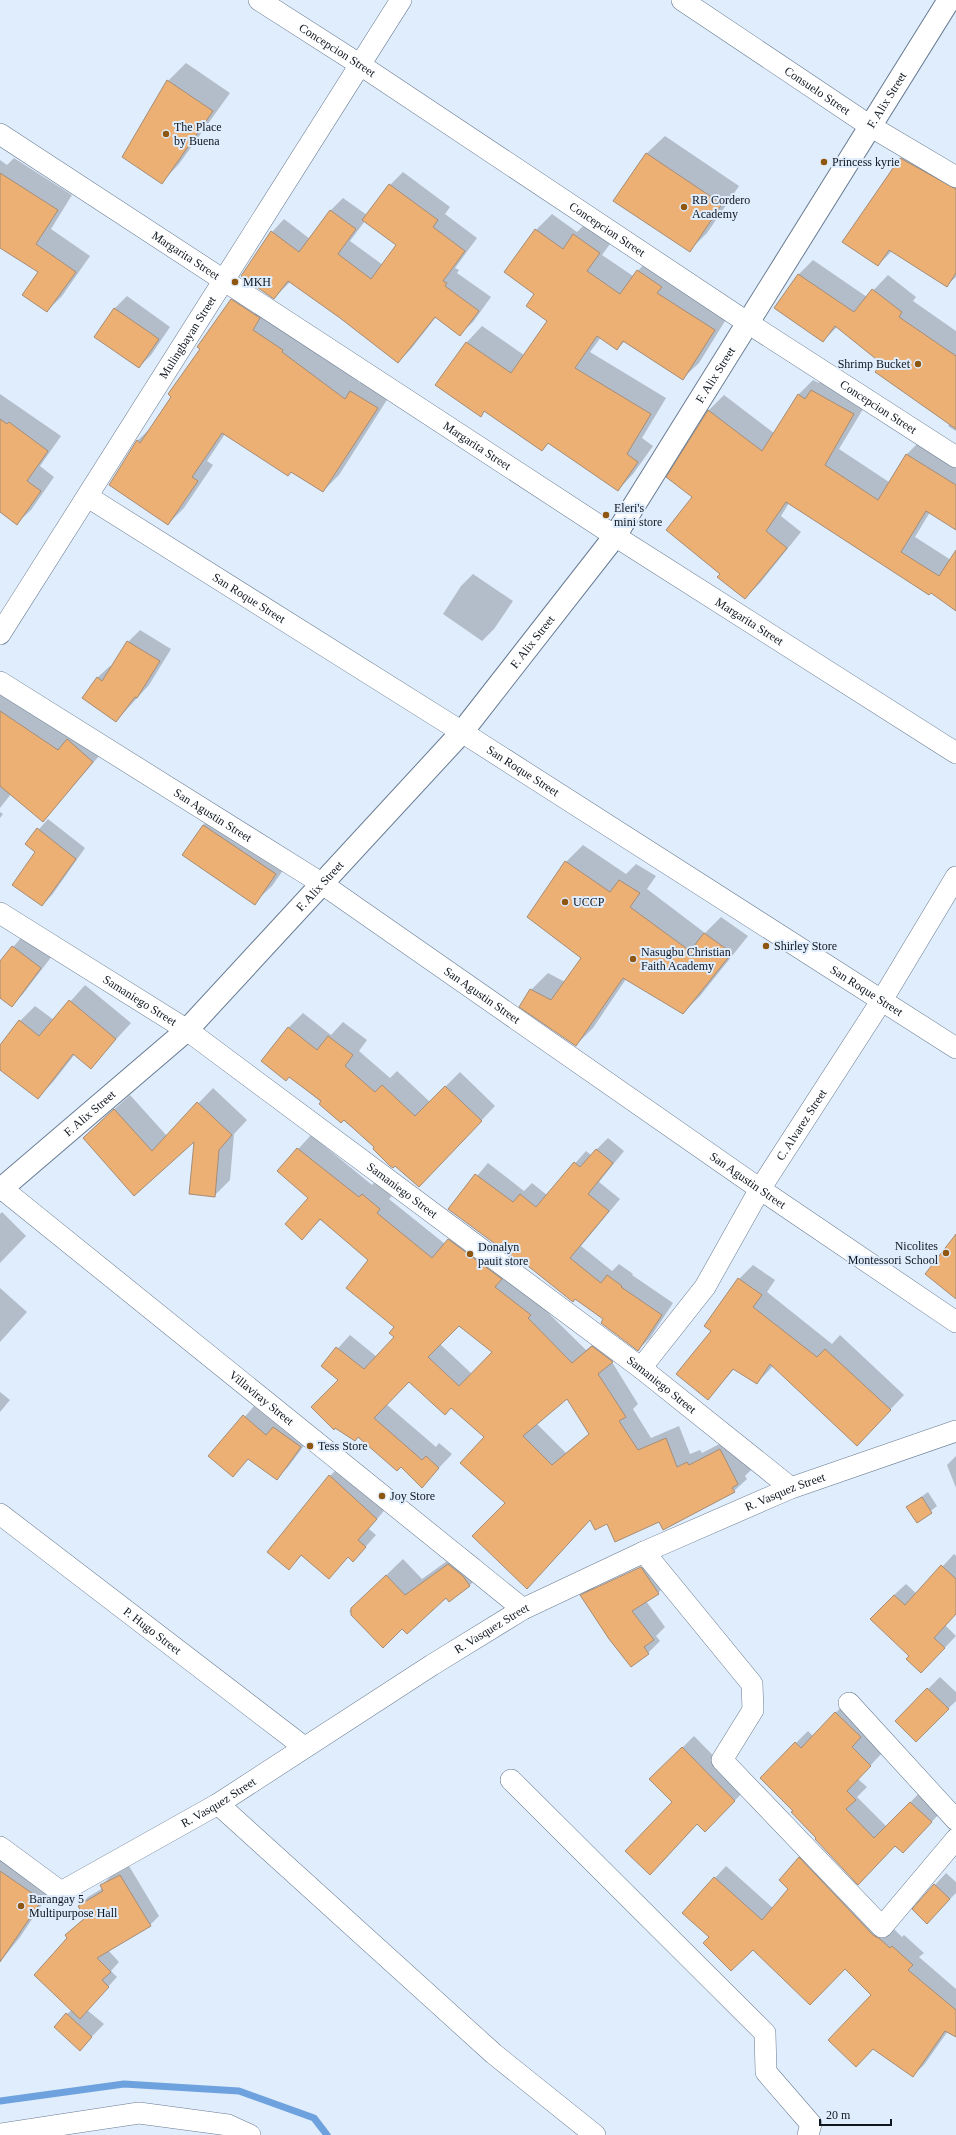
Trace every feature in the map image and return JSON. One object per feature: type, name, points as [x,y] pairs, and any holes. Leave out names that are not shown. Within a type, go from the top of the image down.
[{"type":"main road","name":"F. Alix Street","points":[[1,1189],[186,1030],[462,732],[615,536],[949,0]]},
{"type":"street","name":"Concepcion Street","points":[[259,0],[359,64],[748,323],[956,457]]},
{"type":"street","name":"Mulingbayan Street","points":[[0,634],[88,497],[359,64],[401,0]]},
{"type":"street","name":"Consuelo Street","points":[[682,0],[870,126],[956,177]]},
{"type":"street","name":"Margarita Street","points":[[0,134],[222,281],[615,536],[956,753]]},
{"type":"street","name":"San Roque Street","points":[[88,497],[462,732],[956,1048]]},
{"type":"street","name":"San Agustin Street","points":[[0,682],[321,883],[760,1189],[956,1322]]},
{"type":"street","name":"C. Alvarez Street","points":[[642,1368],[705,1287],[760,1189],[882,1000],[956,877]]},
{"type":"street","name":"Samaniego Street","points":[[0,913],[186,1030],[642,1368],[791,1488]]},
{"type":"street","name":"Villaviray Street","points":[[1,1189],[523,1609]]},
{"type":"street","name":"R. Vasquez Street","points":[[0,1847],[61,1892],[218,1804],[432,1664],[523,1609],[644,1552],[791,1488],[956,1431]]},
{"type":"street","name":"P. Hugo Street","points":[[0,1514],[304,1747]]},
{"type":"street","points":[[644,1552],[752,1684],[753,1710],[722,1760],[882,1928],[956,1838]]},
{"type":"street","points":[[849,1703],[956,1820]]},
{"type":"street","points":[[511,1780],[765,2033],[766,2072],[811,2124],[808,2135]]},
{"type":"street","points":[[218,1804],[494,2054],[595,2135]]},
{"type":"street","points":[[0,2134],[139,2112],[228,2125],[250,2135]]},
{"type":"building","name":"The Place by Buena","points":[[167,80],[213,111],[162,184],[122,157]]},
{"type":"building","points":[[646,153],[722,204],[690,252],[613,201]]},
{"type":"building","points":[[900,158],[956,189],[956,273],[947,287],[889,250],[878,266],[842,242]]},
{"type":"building","points":[[0,173],[58,210],[36,244],[76,272],[47,312],[22,295],[38,272],[0,248]]},
{"type":"building","points":[[389,184],[438,220],[433,227],[465,251],[443,281],[447,283],[445,286],[479,311],[460,336],[435,317],[398,363],[340,318],[288,281],[274,299],[241,276],[271,231],[299,252],[330,210],[356,229],[338,254],[371,279],[396,245],[362,220]]},
{"type":"building","points":[[535,229],[563,249],[573,234],[600,253],[587,271],[620,294],[637,270],[662,287],[657,293],[715,330],[683,380],[623,341],[617,350],[597,336],[575,368],[651,414],[627,454],[638,462],[618,491],[548,443],[542,451],[484,411],[481,417],[435,385],[466,342],[511,373],[547,321],[526,306],[534,294],[504,272]]},
{"type":"building","points":[[798,274],[854,312],[872,289],[902,312],[899,317],[956,356],[956,429],[875,372],[881,363],[835,326],[823,342],[774,308]]},
{"type":"building","points":[[231,299],[260,318],[253,330],[283,350],[282,352],[345,399],[350,391],[378,408],[323,492],[291,472],[288,476],[222,433],[192,477],[198,481],[168,525],[109,485],[137,440],[140,443],[171,397],[168,394],[200,349],[197,347]]},
{"type":"building","points":[[114,308],[159,339],[139,368],[94,337]]},
{"type":"building","points":[[811,390],[854,414],[825,465],[878,500],[906,454],[956,485],[956,530],[926,511],[901,552],[939,576],[956,550],[956,611],[931,593],[929,595],[786,502],[766,531],[787,548],[745,599],[717,577],[720,574],[666,530],[692,497],[666,477],[708,410],[762,451],[798,394],[805,399]]},
{"type":"building","points":[[0,419],[7,424],[9,422],[48,451],[27,481],[41,491],[17,525],[0,512]]},
{"type":"building","points":[[127,641],[160,661],[137,698],[135,697],[116,722],[82,698],[97,677],[102,681]]},
{"type":"building","points":[[0,711],[58,750],[67,739],[93,762],[43,822],[0,786]]},
{"type":"building","points":[[203,825],[276,874],[255,905],[182,855]]},
{"type":"building","points":[[37,828],[76,859],[42,906],[12,885],[35,852],[25,844]]},
{"type":"building","points":[[565,861],[610,892],[619,880],[640,893],[630,907],[690,951],[704,933],[732,953],[683,1014],[623,978],[576,1046],[519,1007],[530,989],[551,1000],[581,958],[527,917]]},
{"type":"building","points":[[12,946],[41,968],[12,1007],[0,998],[0,961]]},
{"type":"building","points":[[69,1000],[116,1039],[91,1069],[73,1054],[38,1099],[0,1070],[0,1045],[19,1020],[39,1036]]},
{"type":"building","points":[[288,1027],[317,1050],[328,1036],[353,1055],[345,1066],[375,1092],[382,1085],[415,1116],[445,1086],[482,1121],[419,1187],[395,1166],[393,1168],[390,1166],[373,1149],[374,1147],[344,1120],[341,1123],[319,1104],[321,1101],[289,1077],[286,1081],[261,1061]]},
{"type":"building","points":[[197,1102],[232,1135],[219,1150],[215,1197],[189,1194],[194,1142],[134,1196],[83,1138],[114,1109],[152,1151]]},
{"type":"building","points":[[297,1148],[359,1197],[362,1194],[380,1209],[377,1213],[432,1258],[448,1239],[502,1279],[495,1287],[531,1315],[528,1318],[572,1363],[592,1346],[613,1362],[598,1374],[626,1417],[619,1421],[638,1450],[666,1438],[677,1467],[687,1462],[689,1465],[720,1449],[738,1484],[732,1488],[735,1492],[663,1530],[659,1522],[615,1542],[607,1524],[595,1530],[590,1520],[527,1589],[472,1536],[505,1503],[460,1463],[484,1437],[451,1408],[445,1415],[409,1382],[374,1418],[422,1460],[426,1456],[439,1468],[422,1488],[401,1467],[397,1471],[358,1437],[355,1441],[335,1428],[334,1430],[311,1407],[338,1380],[321,1366],[336,1347],[364,1369],[394,1337],[389,1333],[394,1327],[346,1288],[368,1260],[320,1219],[302,1240],[285,1224],[308,1198],[277,1171]],"holes":[[[459,1326],[492,1352],[459,1386],[428,1357]],[[567,1399],[589,1434],[552,1465],[523,1436]]]},
{"type":"building","points":[[596,1149],[613,1163],[588,1194],[609,1211],[570,1258],[601,1283],[607,1275],[622,1286],[621,1287],[662,1315],[638,1351],[601,1323],[603,1319],[575,1299],[573,1302],[518,1258],[517,1260],[448,1209],[475,1174],[513,1202],[520,1194],[536,1207],[574,1162],[580,1167]]},
{"type":"building","name":"Nicolites Montessori School","points":[[956,1234],[956,1299],[925,1274]]},
{"type":"building","points":[[738,1278],[762,1295],[753,1307],[817,1357],[825,1349],[891,1410],[857,1446],[770,1364],[757,1384],[733,1369],[708,1400],[676,1374],[711,1331],[704,1326]]},
{"type":"building","points":[[243,1415],[266,1435],[273,1427],[301,1447],[277,1480],[248,1459],[233,1477],[208,1456]]},
{"type":"building","points":[[329,1475],[377,1519],[358,1540],[366,1547],[353,1562],[348,1557],[329,1579],[301,1555],[289,1570],[267,1552]]},
{"type":"building","points":[[922,1497],[932,1513],[917,1523],[906,1507]]},
{"type":"building","points":[[448,1564],[463,1576],[470,1586],[449,1602],[446,1598],[407,1634],[402,1629],[383,1648],[351,1615],[351,1608],[386,1575],[405,1595]]},
{"type":"building","points":[[941,1565],[956,1579],[956,1614],[934,1638],[945,1648],[921,1673],[906,1659],[909,1656],[870,1619],[894,1595],[905,1605]]},
{"type":"building","points":[[641,1567],[659,1594],[632,1611],[654,1640],[644,1647],[649,1654],[631,1667],[609,1639],[580,1595]]},
{"type":"building","points":[[927,1688],[949,1709],[916,1742],[895,1721]]},
{"type":"building","points":[[835,1712],[861,1737],[852,1747],[871,1766],[847,1791],[856,1800],[846,1809],[874,1838],[910,1802],[932,1822],[903,1853],[895,1846],[858,1885],[791,1812],[793,1811],[760,1778],[795,1742],[801,1748]]},
{"type":"building","points":[[682,1747],[735,1801],[705,1832],[697,1824],[650,1875],[625,1851],[672,1802],[649,1779]]},
{"type":"building","points":[[799,1857],[873,1935],[890,1948],[892,1946],[913,1965],[908,1970],[956,2010],[956,2037],[945,2031],[913,2077],[873,2049],[856,2067],[828,2040],[871,1995],[845,1969],[810,2005],[753,1950],[731,1971],[703,1943],[709,1937],[682,1913],[714,1877],[762,1920],[788,1889],[779,1880]]},
{"type":"building","points":[[0,1871],[42,1900],[0,1962]]},
{"type":"building","points":[[120,1875],[151,1926],[97,1958],[111,1972],[102,1980],[109,1987],[80,2019],[34,1975],[67,1938],[65,1935],[85,1918],[78,1906],[103,1891],[100,1885]]},
{"type":"building","points":[[934,1884],[950,1899],[927,1924],[912,1909]]},
{"type":"building","points":[[66,2013],[92,2037],[80,2051],[54,2027]]},
{"type":"waterway","points":[[0,2101],[124,2084],[239,2091],[314,2118],[327,2135]]},
{"type":"place","name":"The Place by Buena","points":[[166,134]]},
{"type":"place","name":"Princess kyrie","points":[[824,162]]},
{"type":"place","name":"RB Cordero Academy","points":[[684,207]]},
{"type":"place","name":"MKH","points":[[235,282]]},
{"type":"place","name":"Shrimp Bucket","points":[[918,364]]},
{"type":"place","name":"Eleri's mini store","points":[[606,515]]},
{"type":"place","name":"UCCP","points":[[565,902]]},
{"type":"place","name":"Shirley Store","points":[[766,946]]},
{"type":"place","name":"Nasugbu Christian Faith Academy","points":[[633,959]]},
{"type":"place","name":"Nicolites Montessori School","points":[[946,1253]]},
{"type":"place","name":"Donalyn pauit store","points":[[470,1254]]},
{"type":"place","name":"Tess Store","points":[[310,1446]]},
{"type":"place","name":"Joy Store","points":[[382,1496]]},
{"type":"place","name":"Barangay 5 Multipurpose Hall","points":[[21,1906]]}]
